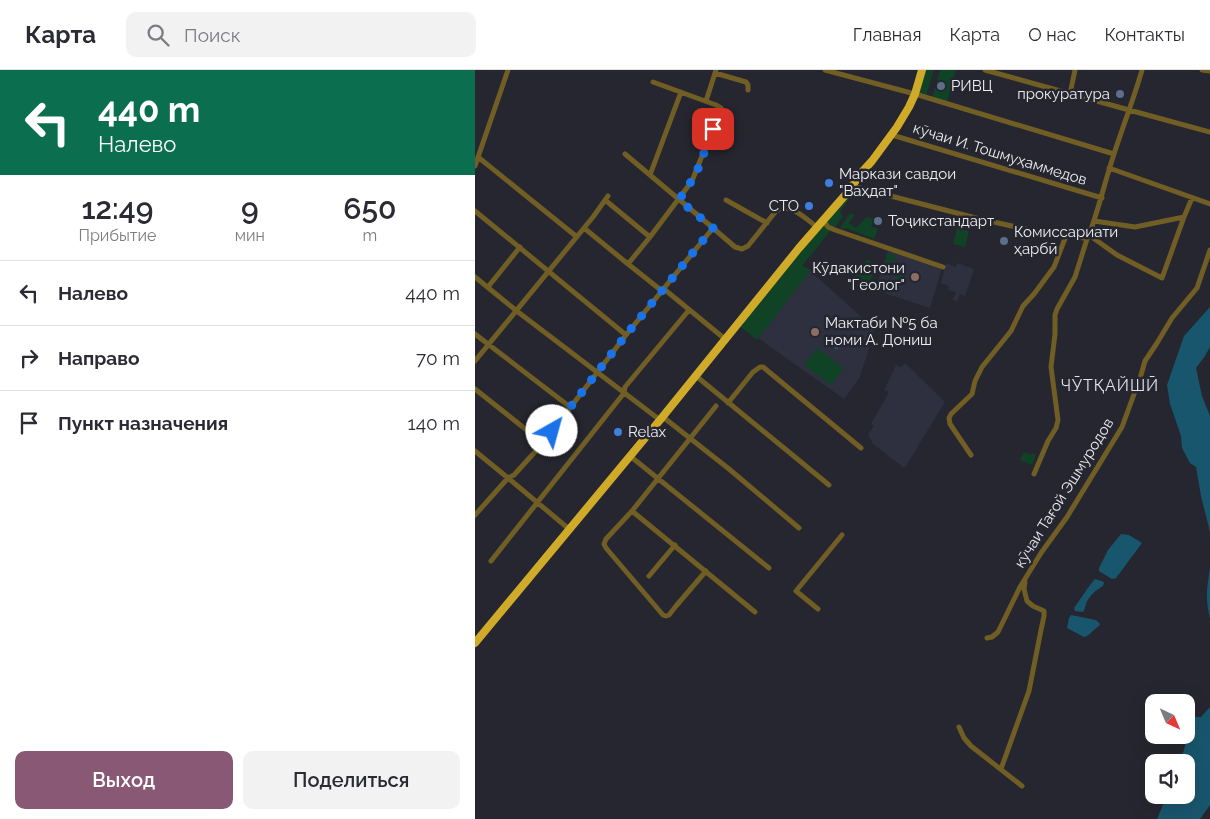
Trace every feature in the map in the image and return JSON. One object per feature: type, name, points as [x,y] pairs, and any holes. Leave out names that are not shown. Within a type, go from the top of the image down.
[{"type":"highway","points":[[475,643],[893,135],[916,94],[923,70]]},
{"type":"street","points":[[475,166],[508,70]]},
{"type":"street","points":[[825,70],[916,94],[1114,154]]},
{"type":"street","points":[[985,70],[1210,132]]},
{"type":"street","points":[[1070,94],[1075,70]]},
{"type":"street","points":[[1034,474],[1047,441],[1056,428],[1058,420],[1051,367],[1055,315],[1077,272],[1087,236],[1094,221],[1109,168],[1142,70]]},
{"type":"street","points":[[1202,70],[1210,71]]},
{"type":"street","points":[[706,101],[715,71],[745,82],[748,85],[748,90]]},
{"type":"street","points":[[628,264],[679,200],[696,174],[721,111],[719,106],[653,82]]},
{"type":"street","points":[[650,175],[681,92]]},
{"type":"street","name":"кӯчаи И. Тошмуҳаммедов","points":[[893,135],[1101,198]]},
{"type":"street","points":[[625,154],[735,247],[743,249],[749,246],[776,211],[786,207],[829,228],[943,267]]},
{"type":"street","points":[[478,157],[577,237]]},
{"type":"street","points":[[1109,168],[1210,204]]},
{"type":"street","points":[[852,186],[1039,232],[1066,236],[1087,236],[1117,255],[1162,278],[1192,198]]},
{"type":"street","points":[[475,361],[607,198],[650,237]]},
{"type":"street","points":[[726,200],[767,223]]},
{"type":"street","points":[[475,211],[626,335]]},
{"type":"street","points":[[1094,221],[1135,227],[1184,218]]},
{"type":"street","points":[[584,228],[725,339]]},
{"type":"street","points":[[475,515],[477,508],[508,478],[514,475],[543,442],[626,335],[713,228]]},
{"type":"street","points":[[971,455],[950,424],[949,418],[972,394],[975,381],[982,367],[1011,332],[1023,306],[1054,267],[1066,236]]},
{"type":"street","points":[[488,287],[520,247]]},
{"type":"street","name":"кӯчаи Тағой Эшмуродов","points":[[987,638],[992,637],[998,632],[1019,587],[1067,517],[1121,427],[1145,361],[1172,318],[1197,288],[1210,250]]},
{"type":"street","points":[[475,277],[624,393],[690,438],[799,528]]},
{"type":"street","points":[[491,560],[624,393],[625,387],[689,310]]},
{"type":"street","points":[[475,334],[570,407]]},
{"type":"street","points":[[728,403],[753,372],[763,367],[861,448]]},
{"type":"street","points":[[695,376],[829,485]]},
{"type":"street","points":[[475,390],[543,442]]},
{"type":"street","points":[[706,571],[669,615],[666,616],[663,615],[604,544],[606,539],[632,511],[716,406]]},
{"type":"street","points":[[475,451],[569,528]]},
{"type":"street","points":[[630,456],[769,568]]},
{"type":"street","points":[[632,511],[755,612]]},
{"type":"street","points":[[818,608],[796,591],[842,535]]},
{"type":"street","points":[[649,576],[675,545]]},
{"type":"street","points":[[1001,769],[1029,691],[1044,616],[1044,611],[1027,601],[1024,589],[1025,580]]},
{"type":"street","points":[[959,727],[964,738],[971,746],[1022,786]]},
{"type":"shaded area","points":[[888,251],[942,268],[930,308],[875,290]]},
{"type":"shaded area","points":[[946,263],[956,267],[957,263],[974,269],[965,296],[960,294],[957,301],[953,300],[956,292],[948,290],[949,286],[941,283]]},
{"type":"shaded area","name":"Мактаби №5 ба номи А. Дониш","points":[[807,268],[875,329],[860,377],[844,399],[754,335]]},
{"type":"shaded area","points":[[905,363],[945,402],[906,466],[903,467],[873,444],[868,434],[874,426],[871,424],[889,392],[884,390],[896,365],[901,367]]},
{"type":"green space","points":[[924,70],[934,70],[926,96],[918,93]]},
{"type":"green space","points":[[940,70],[956,70],[947,102],[932,98]]},
{"type":"green space","points":[[852,186],[857,188],[840,212],[843,216],[833,230],[823,220]]},
{"type":"green space","points":[[850,213],[855,215],[849,223],[856,228],[866,217],[874,218],[871,227],[878,229],[874,239],[846,228],[840,228]]},
{"type":"green space","points":[[823,222],[831,230],[802,266],[811,270],[757,340],[738,325]]},
{"type":"green space","points":[[957,228],[969,231],[965,247],[953,244]]},
{"type":"green space","points":[[888,253],[897,256],[883,274],[882,273]]},
{"type":"green space","points":[[867,259],[874,264],[872,268],[876,270],[865,289],[853,278]]},
{"type":"green space","points":[[901,271],[906,275],[893,291],[888,287]]},
{"type":"green space","points":[[817,348],[844,368],[831,385],[804,365]]},
{"type":"green space","points":[[1024,452],[1036,455],[1032,465],[1020,460]]},
{"type":"water","points":[[1210,307],[1210,347],[1196,368],[1202,396],[1210,416],[1210,532],[1196,467],[1190,463],[1182,448],[1181,436],[1170,404],[1167,385],[1184,336]]},
{"type":"water","points":[[830,335],[842,344],[837,350],[826,341]]},
{"type":"water","points":[[1121,534],[1129,535],[1142,543],[1116,578],[1112,579],[1099,571],[1099,568],[1108,550]]},
{"type":"water","points":[[1210,568],[1210,618],[1207,593]]},
{"type":"water","points":[[1095,579],[1104,582],[1103,586],[1095,591],[1087,601],[1083,612],[1075,611],[1074,608]]},
{"type":"water","points":[[1071,615],[1096,620],[1100,624],[1084,637],[1067,628]]},
{"type":"water","points":[[1210,707],[1210,805],[1200,819],[1157,819],[1163,804],[1195,804],[1195,754],[1182,754],[1185,744],[1195,744],[1195,717],[1201,717]]},
{"type":"place","name":"РИВЦ","points":[[941,86]]},
{"type":"place","name":"прокуратура","points":[[1120,94]]},
{"type":"place","name":"Маркази савдои \"Ваҳдат\"","points":[[829,183]]},
{"type":"place","name":"СТО","points":[[809,206]]},
{"type":"place","name":"Тоҷикстандарт","points":[[878,221]]},
{"type":"place","name":"Комиссариати ҳарбӣ","points":[[1004,241]]},
{"type":"place","name":"Кӯдакистони \"Геолог\"","points":[[915,277]]},
{"type":"place","name":"Мактаби №5 ба номи А. Дониш","points":[[815,332]]},
{"type":"place","name":"Relax","points":[[618,432]]},
{"type":"district","name":"ЧӮТҚАЙШӢ","points":[[1110,385]]},
{"type":"route","points":[[552,431],[626,335],[713,228],[679,200],[696,174],[713,129]]}]
